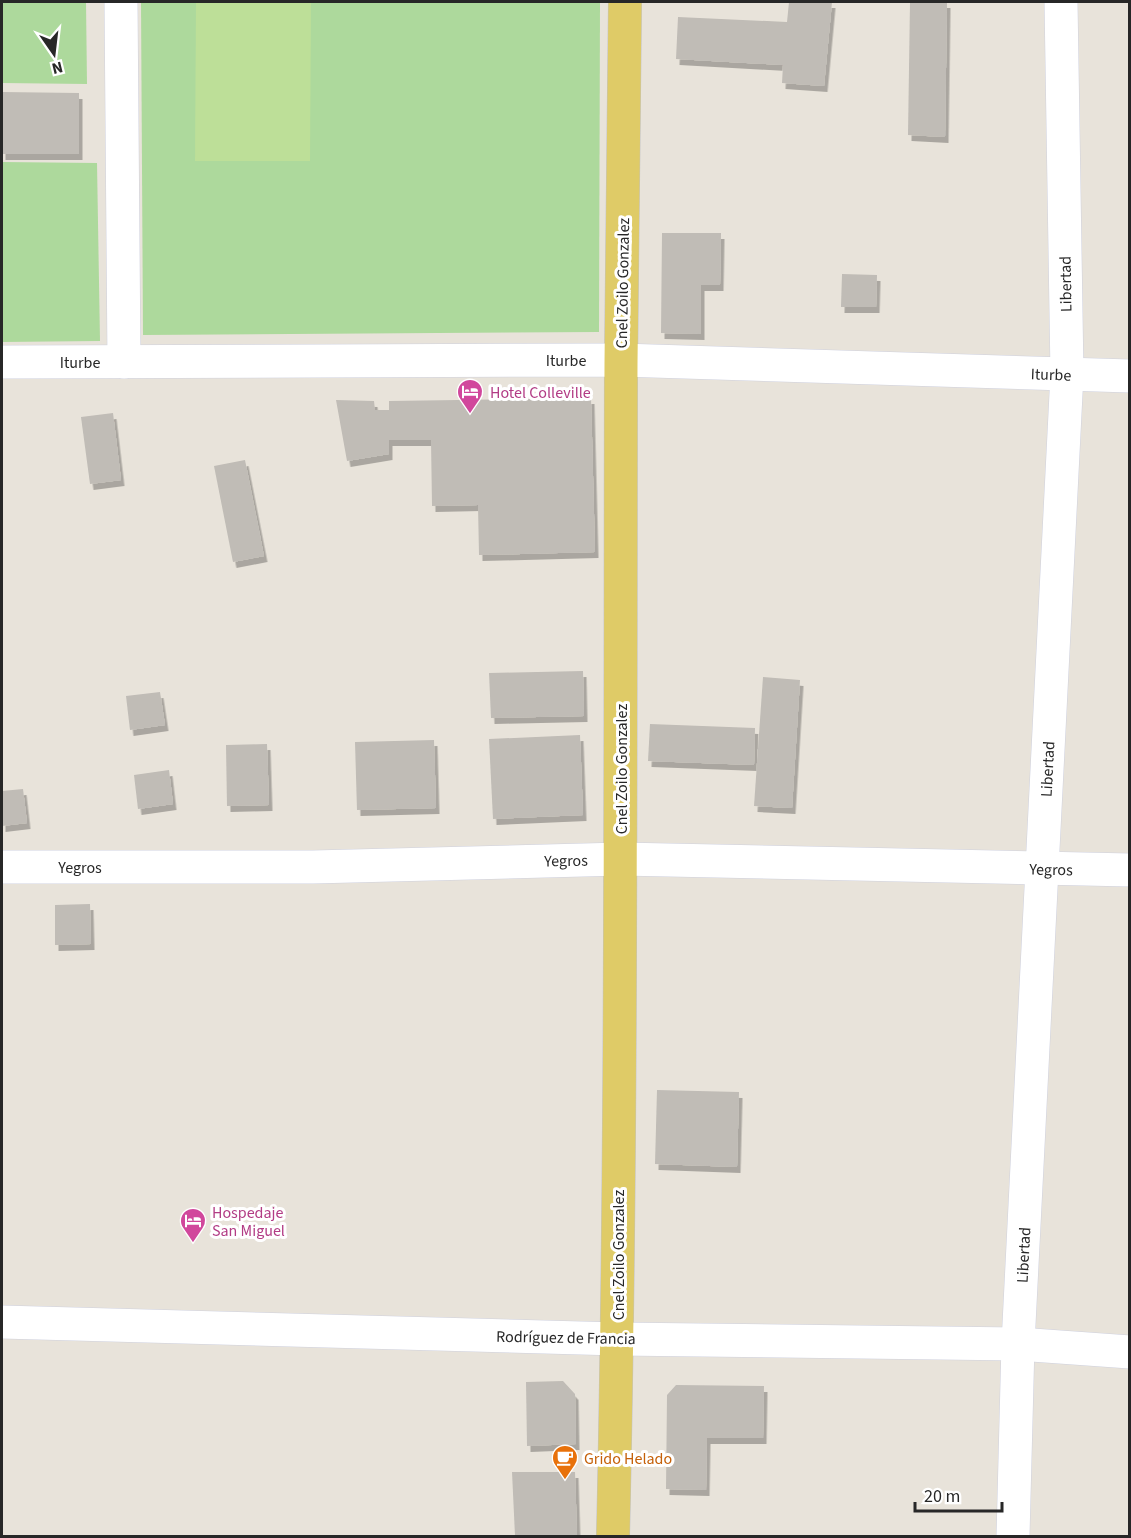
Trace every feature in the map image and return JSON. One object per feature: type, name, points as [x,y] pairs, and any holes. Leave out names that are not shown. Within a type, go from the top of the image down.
[{"type":"main road","name":"Cnel Zoilo Gonzalez","points":[[613,1536],[618,1339],[621,360],[625,2]]},
{"type":"street","points":[[121,2],[124,362]]},
{"type":"street","name":"Libertad","points":[[1013,1536],[1018,1344],[1067,374],[1061,2]]},
{"type":"street","name":"Iturbe","points":[[2,362],[621,360],[1130,376]]},
{"type":"street","name":"Yegros","points":[[2,867],[313,867],[621,859],[1130,870]]},
{"type":"street","name":"Rodríguez de Francia","points":[[2,1322],[618,1339],[1018,1344],[1130,1352]]},
{"type":"green space","points":[[2,2],[86,2],[87,84],[2,83]]},
{"type":"green space","points":[[141,2],[600,2],[599,332],[143,335]]},
{"type":"green space","points":[[196,2],[311,2],[310,161],[195,161]]},
{"type":"green space","points":[[2,162],[97,163],[100,341],[2,342]]},
{"type":"building","points":[[789,2],[832,2],[824,86],[782,83],[783,65],[676,59],[678,17],[787,22]]},
{"type":"building","points":[[910,2],[947,2],[945,137],[908,135]]},
{"type":"building","points":[[2,92],[79,93],[79,154],[2,154]]},
{"type":"building","points":[[662,233],[721,233],[720,285],[701,285],[701,334],[661,333]]},
{"type":"building","points":[[842,274],[877,275],[876,307],[841,307]]},
{"type":"building","points":[[591,398],[595,552],[479,555],[478,505],[432,506],[431,440],[389,440],[389,454],[347,461],[336,400],[374,401],[375,410],[389,410],[389,401]]},
{"type":"building","points":[[113,413],[121,480],[90,484],[81,417]]},
{"type":"building","points":[[245,460],[264,556],[233,562],[214,466]]},
{"type":"building","points":[[583,671],[584,716],[491,718],[489,673]]},
{"type":"building","points":[[763,677],[800,680],[792,808],[754,806]]},
{"type":"building","points":[[160,692],[165,725],[130,730],[126,696]]},
{"type":"building","points":[[650,724],[755,728],[754,765],[648,761]]},
{"type":"building","points":[[580,735],[583,815],[493,819],[489,739]]},
{"type":"building","points":[[434,740],[436,808],[357,810],[355,742]]},
{"type":"building","points":[[267,744],[269,805],[227,806],[226,745]]},
{"type":"building","points":[[169,770],[173,804],[138,809],[134,775]]},
{"type":"building","points":[[23,789],[27,823],[2,826],[2,791]]},
{"type":"building","points":[[90,904],[91,944],[55,945],[55,905]]},
{"type":"building","points":[[657,1090],[739,1092],[737,1167],[655,1164]]},
{"type":"building","points":[[563,1381],[575,1394],[576,1444],[527,1446],[526,1382]]},
{"type":"building","points":[[676,1385],[764,1386],[763,1438],[707,1438],[706,1490],[666,1489],[667,1395]]},
{"type":"building","points":[[512,1472],[575,1472],[577,1536],[515,1536]]},
{"type":"place","name":"Hotel Colleville","points":[[470,415]]},
{"type":"place","name":"Hospedaje San Miguel","points":[[193,1244]]},
{"type":"place","name":"Grido Helado","points":[[565,1481]]}]
